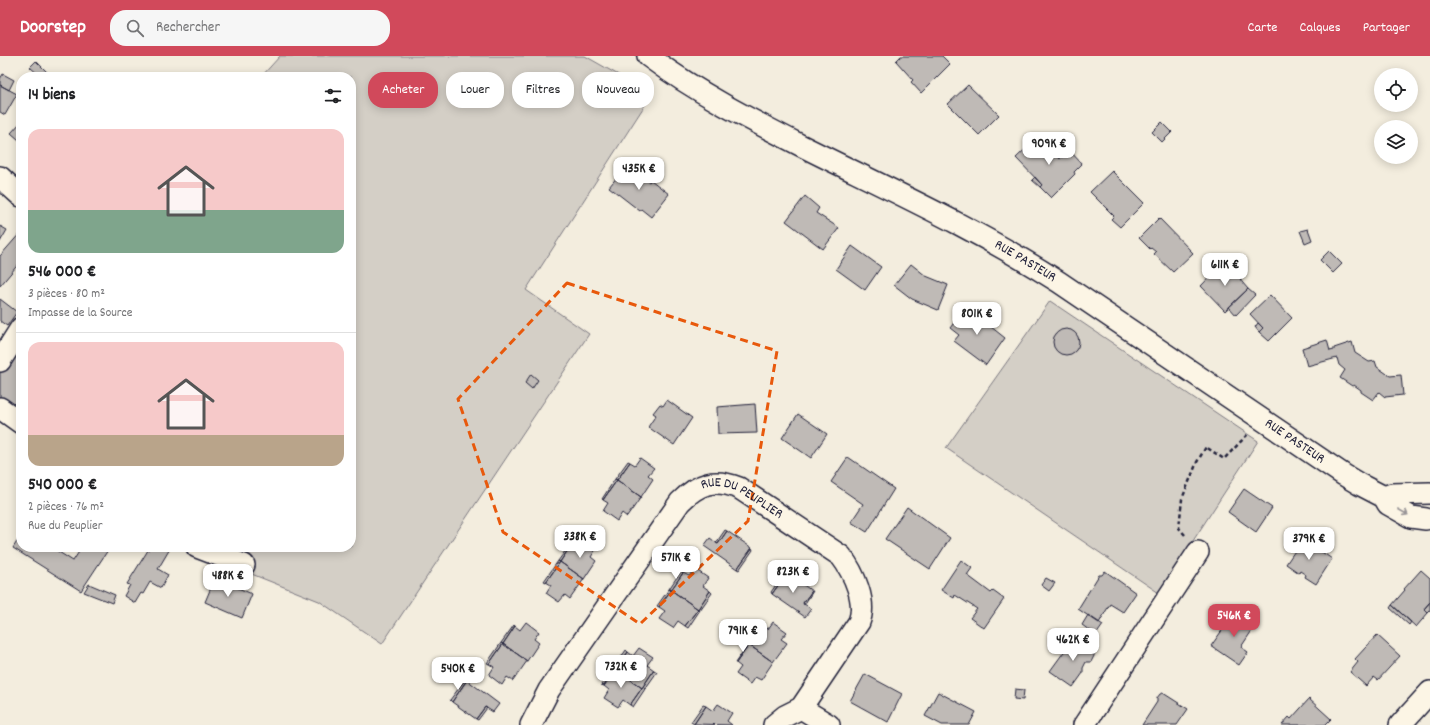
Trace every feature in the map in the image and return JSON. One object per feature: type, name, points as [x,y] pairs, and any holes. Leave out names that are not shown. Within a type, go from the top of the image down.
[{"type":"street","name":"RUE PASTEUR","points":[[648,56],[673,75],[715,101],[954,222],[1018,257],[1059,282],[1359,484],[1384,497],[1388,504],[1411,517],[1428,523]]},
{"type":"street","points":[[0,177],[16,191]]},
{"type":"street","points":[[0,361],[16,336]]},
{"type":"street","points":[[0,408],[16,419]]},
{"type":"street","name":"RUE DU PEUPLIER","points":[[531,725],[549,690],[680,502],[696,488],[717,482],[739,488],[750,495],[841,556],[852,572],[861,600],[861,616],[859,622],[801,708]]},
{"type":"street","points":[[1384,497],[1392,494],[1430,493],[1425,506],[1428,523]]},
{"type":"street","points":[[210,552],[244,565]]},
{"type":"street","points":[[1084,725],[1198,552]]},
{"type":"street","points":[[1400,725],[1430,692]]},
{"type":"street","points":[[774,725],[785,716],[801,708],[829,725]]},
{"type":"path","points":[[1198,552],[1179,528],[1182,499],[1197,462],[1206,447],[1224,458],[1262,420]]},
{"type":"highlighted area","points":[[567,283],[777,351],[748,521],[640,624],[503,532],[458,399]]},
{"type":"shaded area","points":[[280,56],[585,56],[613,72],[582,72],[582,108],[643,108],[526,290],[589,334],[382,644],[319,601],[244,571],[224,552],[356,552],[356,72],[266,72]]},
{"type":"shaded area","points":[[1050,301],[1258,441],[1159,593],[946,448]]},
{"type":"building","points":[[901,56],[942,56],[950,64],[921,93],[911,82],[913,80],[896,61]]},
{"type":"building","points":[[36,61],[47,72],[36,72],[30,67]]},
{"type":"building","points":[[3,74],[14,80],[9,90],[0,85],[0,79]]},
{"type":"building","points":[[0,85],[16,93],[16,96],[5,115],[0,112]]},
{"type":"building","points":[[968,85],[999,115],[979,135],[948,104]]},
{"type":"building","points":[[1162,122],[1172,132],[1162,142],[1152,132]]},
{"type":"building","points":[[16,128],[16,137],[11,133]]},
{"type":"building","points":[[1038,137],[1060,159],[1069,150],[1082,164],[1074,172],[1075,174],[1051,198],[1040,187],[1042,185],[1016,158]]},
{"type":"building","points":[[627,165],[649,182],[651,180],[669,194],[651,217],[641,209],[640,211],[609,187]]},
{"type":"building","points":[[1112,171],[1144,203],[1120,227],[1111,219],[1114,216],[1090,192]]},
{"type":"building","points":[[1035,177],[1042,185],[1040,187],[1032,180]]},
{"type":"building","points":[[805,196],[819,208],[816,213],[839,228],[823,249],[786,221]]},
{"type":"building","points":[[1159,218],[1193,253],[1173,272],[1154,254],[1156,252],[1151,248],[1150,249],[1139,238]]},
{"type":"building","points":[[0,226],[7,230],[0,242]]},
{"type":"building","points":[[1308,229],[1312,240],[1305,243],[1300,231]]},
{"type":"building","points":[[16,238],[16,267],[0,286],[0,256]]},
{"type":"building","points":[[852,246],[881,267],[865,290],[836,269]]},
{"type":"building","points":[[1329,251],[1342,264],[1333,273],[1320,260]]},
{"type":"building","points":[[1223,263],[1236,272],[1248,289],[1225,311],[1201,286]]},
{"type":"building","points":[[911,264],[926,276],[948,285],[938,310],[912,299],[894,285]]},
{"type":"building","points":[[1248,289],[1255,295],[1236,315],[1229,307]]},
{"type":"building","points":[[1270,295],[1292,318],[1269,341],[1259,332],[1263,328],[1250,314]]},
{"type":"building","points":[[0,299],[16,311],[16,313],[7,326],[0,321]]},
{"type":"building","points":[[966,307],[1005,338],[986,365],[954,341],[959,335],[950,328]]},
{"type":"building","points":[[1258,323],[1263,328],[1259,332],[1255,327]]},
{"type":"building","points":[[1066,329],[1075,333],[1079,342],[1075,351],[1066,355],[1057,351],[1053,342],[1057,333]]},
{"type":"building","points":[[1327,340],[1330,351],[1334,350],[1334,348],[1352,342],[1355,353],[1369,362],[1375,361],[1377,367],[1390,376],[1401,375],[1403,395],[1385,397],[1379,392],[1373,400],[1354,385],[1352,386],[1340,378],[1345,370],[1339,365],[1337,358],[1307,366],[1302,348]]},
{"type":"building","points":[[16,347],[16,410],[0,399],[0,373]]},
{"type":"building","points":[[531,374],[538,380],[532,389],[525,383]]},
{"type":"building","points":[[667,400],[692,418],[674,445],[648,427],[656,415],[653,413],[660,404],[663,406]]},
{"type":"building","points":[[755,404],[757,433],[718,434],[717,407]]},
{"type":"building","points":[[798,414],[827,434],[811,458],[782,438]]},
{"type":"building","points":[[848,457],[894,489],[867,532],[851,522],[863,504],[831,482]]},
{"type":"building","points":[[640,458],[654,468],[648,475],[653,479],[641,497],[617,480],[630,462],[635,465]]},
{"type":"building","points":[[628,461],[630,462],[617,480],[615,479]]},
{"type":"building","points":[[615,479],[617,480],[603,500],[602,499]]},
{"type":"building","points":[[617,480],[641,497],[627,517],[622,513],[617,521],[603,511],[608,503],[603,500]]},
{"type":"building","points":[[1244,489],[1272,508],[1256,532],[1228,512]]},
{"type":"building","points":[[907,507],[950,538],[930,569],[885,539]]},
{"type":"building","points":[[725,530],[727,531],[718,544],[716,543]]},
{"type":"building","points":[[727,531],[752,548],[737,569],[704,546],[710,538],[718,544]]},
{"type":"building","points":[[1303,539],[1332,559],[1316,584],[1305,577],[1306,575],[1300,571],[1299,573],[1286,564]]},
{"type":"building","points":[[583,540],[596,549],[591,557],[596,561],[584,579],[560,562],[572,544],[577,547]]},
{"type":"building","points":[[16,543],[16,550],[13,548]]},
{"type":"building","points":[[571,543],[572,544],[560,562],[558,561]]},
{"type":"building","points":[[752,548],[753,550],[739,570],[737,569]]},
{"type":"building","points":[[19,552],[59,552],[73,561],[79,552],[107,552],[81,591]]},
{"type":"building","points":[[147,552],[168,552],[158,569],[168,575],[161,588],[150,582],[143,594],[141,593],[135,603],[124,596],[130,585],[127,584]]},
{"type":"building","points":[[961,560],[972,568],[967,575],[991,593],[993,591],[1004,599],[984,628],[970,618],[977,609],[955,595],[954,598],[941,590]]},
{"type":"building","points":[[558,561],[560,562],[546,582],[544,581]]},
{"type":"building","points":[[560,562],[584,579],[570,599],[565,595],[559,602],[546,593],[551,585],[546,582]]},
{"type":"building","points":[[695,569],[708,578],[703,586],[710,591],[698,609],[671,590],[683,573],[689,576]]},
{"type":"building","points":[[1421,570],[1430,578],[1430,602],[1424,609],[1428,613],[1416,627],[1392,605]]},
{"type":"building","points":[[681,571],[683,573],[671,590],[669,589]]},
{"type":"building","points":[[1105,571],[1136,593],[1123,612],[1110,604],[1099,623],[1078,609],[1099,575],[1102,575]]},
{"type":"building","points":[[785,572],[787,573],[772,594],[771,592]]},
{"type":"building","points":[[787,573],[812,591],[803,603],[811,609],[805,617],[772,594]]},
{"type":"building","points":[[215,578],[252,594],[242,618],[205,602]]},
{"type":"building","points":[[1046,578],[1055,583],[1049,591],[1041,585]]},
{"type":"building","points":[[89,584],[115,595],[112,603],[84,592]]},
{"type":"building","points":[[669,589],[671,590],[659,607],[657,606]]},
{"type":"building","points":[[671,590],[698,609],[685,626],[678,621],[673,628],[659,619],[665,611],[659,607]]},
{"type":"building","points":[[710,591],[712,593],[700,610],[698,609]]},
{"type":"building","points":[[813,591],[804,605],[803,603]]},
{"type":"building","points":[[1430,602],[1430,610],[1428,612],[1424,609]]},
{"type":"building","points":[[1392,605],[1411,622],[1409,625],[1390,608]]},
{"type":"building","points":[[698,609],[700,610],[688,628],[685,626]]},
{"type":"building","points":[[1235,612],[1255,626],[1241,647],[1248,652],[1239,665],[1211,646]]},
{"type":"building","points":[[1088,615],[1103,625],[1096,635],[1082,625]]},
{"type":"building","points":[[526,622],[539,632],[534,639],[539,643],[527,661],[503,644],[515,626],[520,630]]},
{"type":"building","points":[[773,622],[787,632],[781,639],[787,643],[773,662],[749,645],[763,626],[768,629]]},
{"type":"building","points":[[514,625],[515,626],[503,644],[501,643]]},
{"type":"building","points":[[761,625],[763,626],[749,645],[748,644]]},
{"type":"building","points":[[1377,635],[1400,656],[1378,680],[1374,677],[1366,686],[1350,672],[1358,662],[1355,659]]},
{"type":"building","points":[[1074,638],[1094,652],[1094,656],[1091,662],[1086,662],[1083,668],[1083,673],[1073,687],[1050,671]]},
{"type":"building","points":[[501,643],[503,644],[489,664],[487,663]]},
{"type":"building","points":[[503,644],[527,661],[513,681],[507,677],[502,685],[489,675],[494,667],[489,664]]},
{"type":"building","points":[[748,644],[749,645],[735,663]]},
{"type":"building","points":[[749,645],[773,662],[761,680],[755,677],[750,684],[736,674],[741,667],[736,663]]},
{"type":"building","points":[[639,648],[653,657],[647,665],[654,670],[642,688],[616,669],[628,652],[633,656]]},
{"type":"building","points":[[626,650],[628,652],[616,669],[614,668]]},
{"type":"building","points":[[614,668],[616,669],[604,686],[601,685]]},
{"type":"building","points":[[616,669],[642,688],[630,705],[623,700],[618,707],[604,698],[609,690],[604,686]]},
{"type":"building","points":[[654,670],[657,672],[645,689],[642,688]]},
{"type":"building","points":[[865,674],[902,694],[888,722],[850,701]]},
{"type":"building","points":[[465,680],[467,680],[452,702],[450,700]]},
{"type":"building","points":[[467,680],[499,704],[493,712],[485,707],[476,719],[452,702]]},
{"type":"building","points":[[642,688],[645,689],[633,707],[630,705]]},
{"type":"building","points":[[1015,689],[1024,690],[1023,700],[1014,699]]},
{"type":"building","points":[[938,692],[976,712],[969,725],[942,725],[925,716]]},
{"type":"building","points":[[1163,693],[1188,709],[1177,725],[1142,725],[1157,702],[1157,698]]},
{"type":"building","points":[[1309,699],[1331,719],[1325,725],[1282,725],[1289,717],[1291,719]]},
{"type":"building","points":[[718,704],[732,713],[727,721],[732,725],[694,724],[706,706],[713,711]]},
{"type":"building","points":[[703,705],[706,706],[694,724],[691,722]]},
{"type":"building","points":[[485,707],[487,708],[478,720],[476,719]]}]
